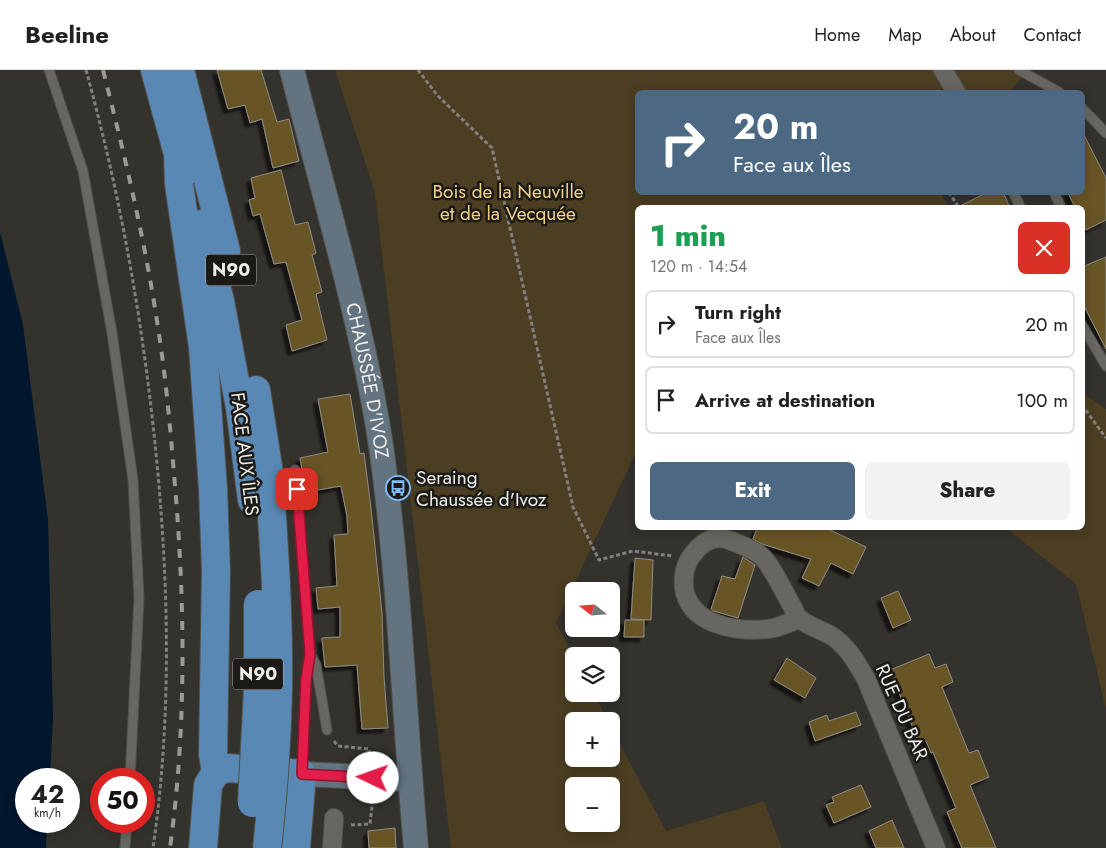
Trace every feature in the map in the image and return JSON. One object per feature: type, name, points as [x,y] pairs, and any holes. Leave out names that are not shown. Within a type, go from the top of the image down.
[{"type":"highway","name":"FACE AUX ÎLES","points":[[155,70],[178,154],[190,178],[220,301],[240,408],[252,500],[258,615],[258,689],[254,786],[248,848]]},
{"type":"highway","name":"FACE AUX ÎLES","points":[[180,70],[238,298],[258,400],[269,473],[275,553],[278,652],[276,734],[267,848]]},
{"type":"highway","points":[[178,154],[179,184],[202,347],[211,447],[216,570],[212,754],[216,772]]},
{"type":"highway","points":[[203,848],[208,785],[216,772],[228,768],[302,774],[296,848]]},
{"type":"main road","name":"CHAUSSÉE D'IVOZ","points":[[292,70],[352,305],[382,453],[394,564],[409,779],[416,848]]},
{"type":"main road","points":[[302,774],[409,779]]},
{"type":"street","points":[[943,70],[955,90]]},
{"type":"street","points":[[719,537],[761,555],[799,619],[775,628],[751,630],[732,628],[705,619],[693,608],[685,592],[684,574],[688,560],[698,546],[708,540],[719,537]]},
{"type":"street","name":"RUE DU BAR","points":[[799,619],[833,636],[852,656],[866,679],[936,848]]},
{"type":"street","points":[[332,848],[334,818]]},
{"type":"lane","points":[[50,70],[83,171],[112,333],[133,480],[139,598],[131,768]]},
{"type":"lane","points":[[1019,70],[1046,89]]},
{"type":"lane","points":[[1085,111],[1106,133]]},
{"type":"lane","points":[[1085,330],[1106,366]]},
{"type":"lane","points":[[295,470],[310,654],[306,680],[302,774]]},
{"type":"lane","points":[[310,654],[316,665],[327,730]]},
{"type":"lane","points":[[125,848],[126,833]]},
{"type":"path","points":[[418,70],[437,96],[492,148],[573,508],[599,560],[633,551],[669,555],[688,560]]},
{"type":"path","points":[[1085,409],[1106,438]]},
{"type":"green space","name":"Bois de la Neuville et de la Vecquée","points":[[335,70],[1029,70],[1012,90],[950,90],[945,87],[940,90],[635,90],[635,195],[941,195],[948,205],[635,205],[635,454],[575,582],[565,582],[565,604],[556,623],[569,647],[565,647],[565,702],[598,702],[603,712],[565,712],[565,767],[620,767],[620,744],[666,831],[764,801],[782,848],[451,848],[375,193]]},
{"type":"green space","points":[[1085,393],[1106,409],[1106,709],[1076,584],[1008,530],[1085,530]]},
{"type":"water","points":[[0,232],[23,325],[48,520],[53,717],[51,768],[15,768],[15,833],[47,833],[46,848],[0,848]]},
{"type":"building","points":[[217,70],[261,70],[277,122],[289,119],[299,161],[273,168],[262,119],[250,123],[245,105],[228,109]]},
{"type":"building","points":[[1085,137],[1106,178],[1106,220],[1086,230],[1085,205],[1074,205],[1069,195],[1085,195]]},
{"type":"building","points":[[281,170],[295,225],[308,222],[316,253],[312,255],[322,292],[316,294],[327,340],[292,351],[286,325],[302,320],[286,262],[274,264],[260,214],[253,216],[249,200],[255,198],[251,178]]},
{"type":"building","points":[[982,195],[1004,195],[1009,205],[962,205]]},
{"type":"building","points":[[1106,257],[1106,349],[1085,308],[1085,266]]},
{"type":"building","points":[[350,394],[360,454],[364,453],[371,508],[382,613],[388,728],[362,729],[357,665],[325,667],[322,638],[340,637],[340,607],[318,609],[316,588],[337,586],[334,535],[348,534],[347,516],[341,486],[306,492],[300,458],[328,452],[318,399]]},
{"type":"building","points":[[756,530],[830,530],[866,547],[853,574],[831,563],[819,586],[802,578],[811,559],[762,544],[753,539]]},
{"type":"building","points":[[743,557],[755,565],[738,618],[714,611],[711,609],[722,576],[735,579]]},
{"type":"building","points":[[635,558],[653,560],[651,620],[631,619]]},
{"type":"building","points":[[898,591],[911,620],[893,628],[881,598]]},
{"type":"building","points":[[625,620],[644,620],[644,637],[624,637]]},
{"type":"building","points":[[929,654],[935,668],[946,664],[953,682],[942,687],[969,753],[978,750],[989,777],[970,785],[996,848],[962,848],[947,812],[956,808],[933,752],[931,753],[926,741],[919,743],[890,670]]},
{"type":"building","points":[[787,658],[816,678],[805,698],[774,680]]},
{"type":"building","points":[[856,712],[861,725],[815,741],[809,722],[827,715],[829,721]]},
{"type":"building","points":[[861,785],[871,807],[834,823],[826,805],[834,802],[832,797]]},
{"type":"building","points":[[892,820],[904,848],[876,848],[869,831]]},
{"type":"building","points":[[395,828],[396,848],[369,848],[368,831]]},
{"type":"railway","points":[[103,70],[133,195],[152,289],[167,397],[178,521],[182,614],[182,708],[176,801],[170,848]]},
{"type":"place","name":"Seraing Chaussée d'Ivoz","points":[[398,488]]},
{"type":"route","points":[[297,489],[302,540],[304,598],[310,654],[306,680],[302,774],[373,778]]}]
